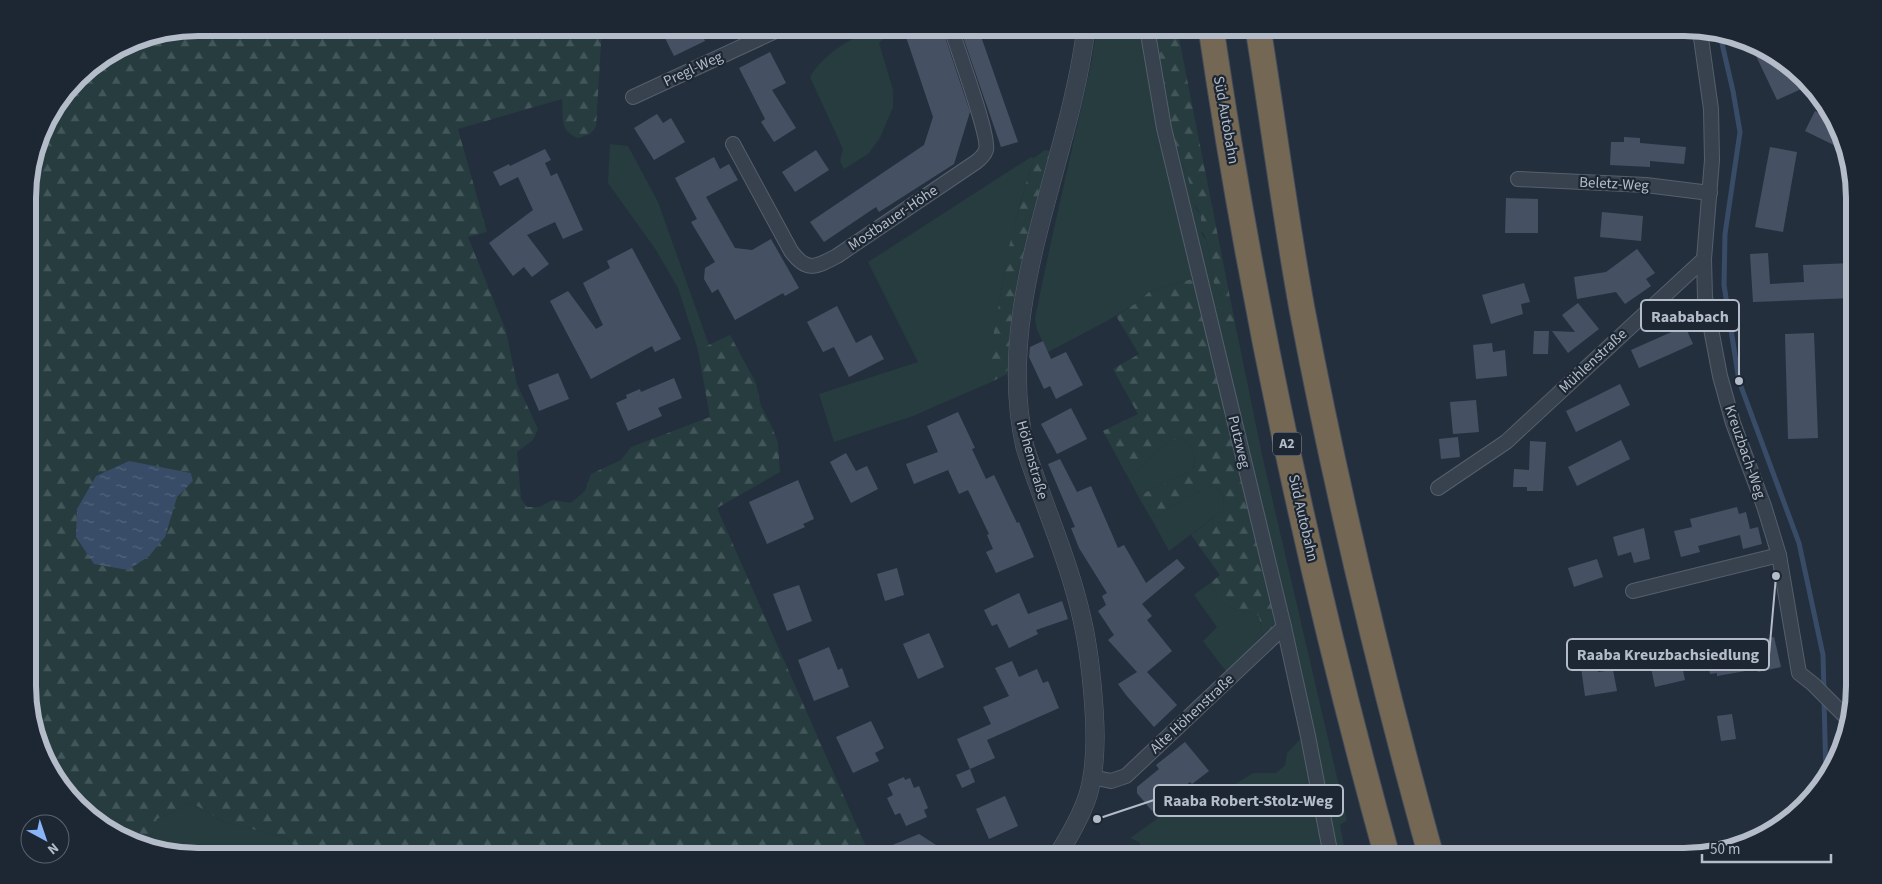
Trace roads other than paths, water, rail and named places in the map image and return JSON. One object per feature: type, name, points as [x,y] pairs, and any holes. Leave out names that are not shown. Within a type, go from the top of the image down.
[{"type":"highway","name":"Süd Autobahn","points":[[1213,36],[1223,106],[1252,267],[1294,481],[1357,748],[1385,847]]},
{"type":"highway","points":[[1259,36],[1302,307],[1334,471],[1398,738],[1429,847]]},
{"type":"street","name":"Pregl-Weg","points":[[633,97],[765,36]]},
{"type":"street","name":"Mostbauer-Höhe","points":[[733,144],[791,251],[799,262],[808,266],[814,266],[837,256],[983,156],[986,150],[986,140],[954,36]]},
{"type":"street","name":"Höhenstraße","points":[[1063,847],[1079,818],[1088,795],[1095,746],[1095,720],[1088,648],[1074,588],[1024,447],[1019,423],[1016,356],[1024,292],[1047,195],[1063,139],[1085,36]]},
{"type":"street","name":"Putzweg","points":[[1148,36],[1164,128],[1284,627],[1308,736],[1329,847]]},
{"type":"street","points":[[1701,38],[1711,110],[1712,160],[1704,259]]},
{"type":"street","name":"Beletz-Weg","points":[[1518,179],[1646,185],[1710,193]]},
{"type":"street","name":"Mühlenstraße","points":[[1438,488],[1506,442],[1704,259]]},
{"type":"street","name":"Kreuzbach-Weg","points":[[1704,259],[1705,297],[1720,376],[1733,423],[1764,506],[1779,555],[1799,673],[1813,684],[1843,714]]},
{"type":"street","points":[[1632,591],[1779,555]]},
{"type":"street","name":"Alte Höhenstraße","points":[[1092,777],[1111,781],[1126,776],[1284,627]]},
{"type":"water","points":[[129,461],[191,473],[193,481],[177,497],[165,537],[149,556],[128,570],[94,564],[76,537],[77,509],[96,476]]},
{"type":"waterway","points":[[1721,41],[1740,132],[1725,234],[1724,285],[1739,381],[1799,543],[1823,655],[1824,691]]},
{"type":"waterway","points":[[1824,700],[1826,764]]},
{"type":"place","name":"Raababach","points":[[1739,381]]},
{"type":"place","name":"Raaba Kreuzbachsiedlung","points":[[1776,576]]},
{"type":"place","name":"Raaba Robert-Stolz-Weg","points":[[1097,819]]}]
